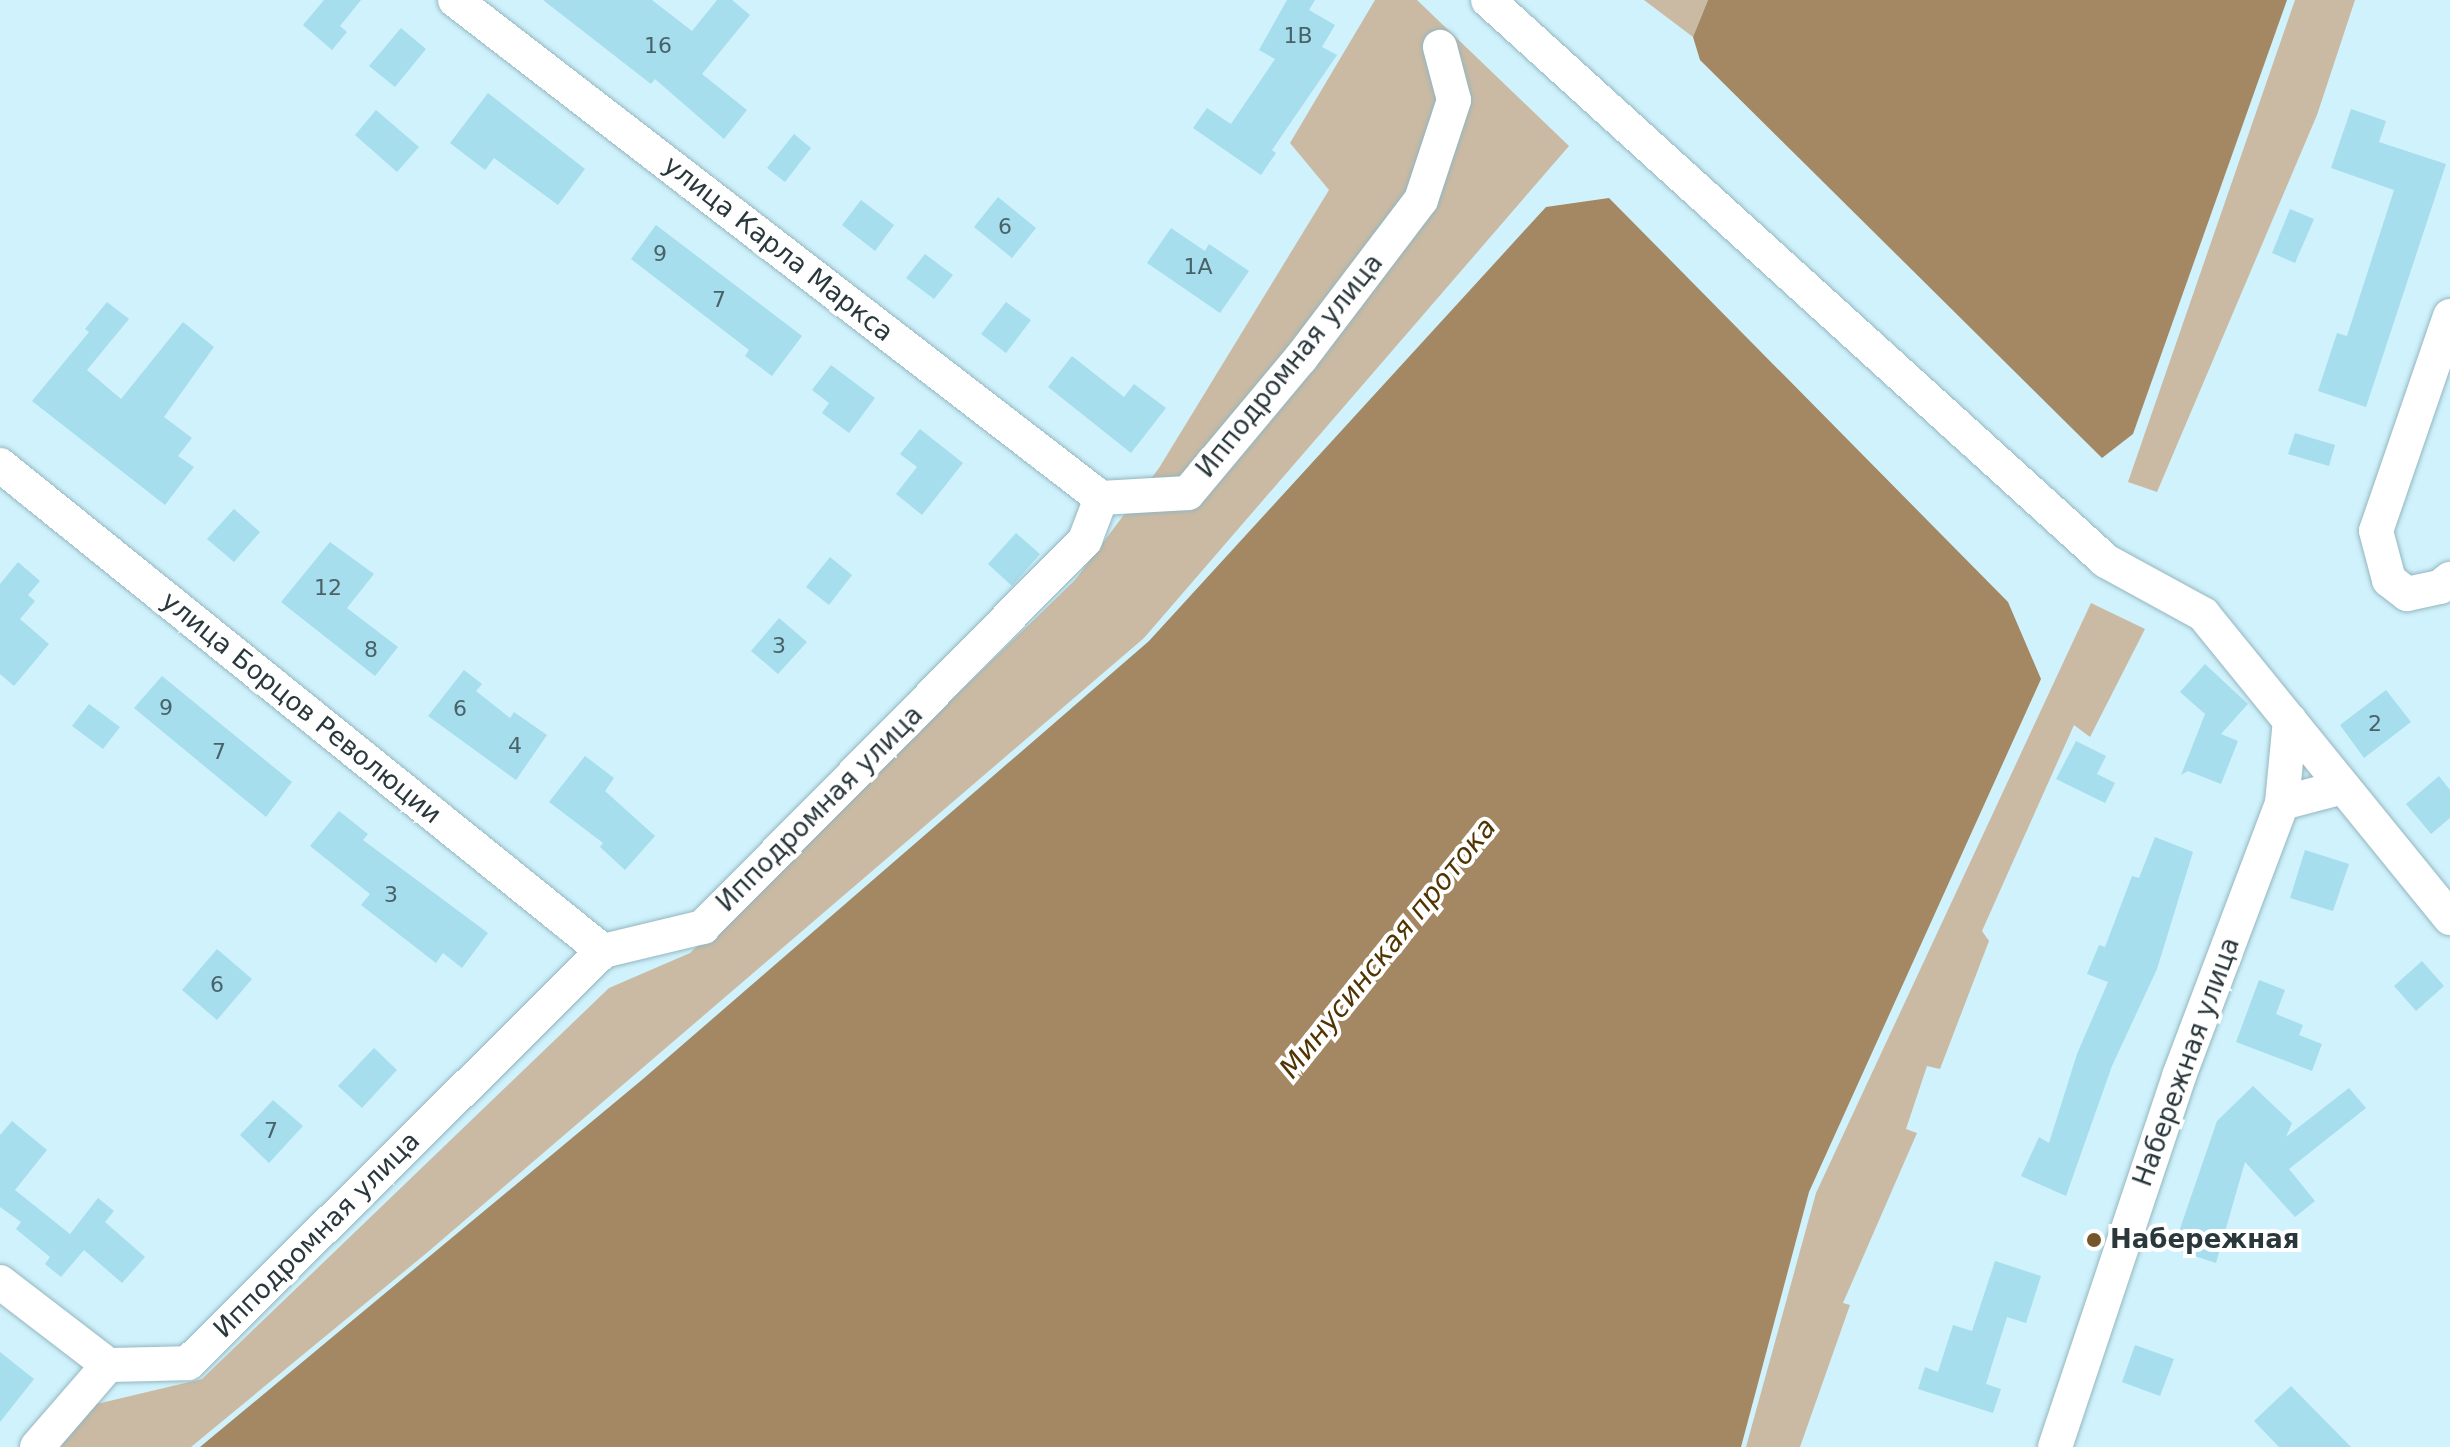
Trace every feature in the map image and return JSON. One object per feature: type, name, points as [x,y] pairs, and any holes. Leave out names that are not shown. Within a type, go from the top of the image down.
[{"type":"street","name":"улица Карла Маркса","points":[[455,0],[1101,498]]},
{"type":"street","points":[[1488,0],[1578,77],[2106,561],[2203,614],[2450,918]]},
{"type":"street","name":"Ипподромная улица","points":[[108,1365],[188,1363],[603,951],[703,927],[1085,540],[1101,498],[1188,493],[1301,358],[1421,200],[1454,100],[1440,47]]},
{"type":"street","points":[[2450,316],[2376,531],[2389,580],[2407,594],[2440,587],[2450,579]]},
{"type":"street","name":"улица Борцов Революции","points":[[0,465],[603,951]]},
{"type":"street","name":"Набережная улица","points":[[2055,1447],[2179,1076],[2282,803],[2290,720]]},
{"type":"street","points":[[2282,803],[2343,787]]},
{"type":"street","points":[[0,1282],[108,1365],[37,1447]]},
{"type":"shaded area","points":[[1375,0],[1417,0],[1569,146],[1144,638],[429,1251],[191,1447],[42,1447],[84,1407],[202,1379],[609,988],[690,953],[1075,580],[1159,468],[1329,190],[1290,143]]},
{"type":"shaded area","points":[[1644,0],[1708,0],[1693,37]]},
{"type":"shaded area","points":[[2295,0],[2355,0],[2317,115],[2157,492],[2128,482]]},
{"type":"shaded area","points":[[2091,603],[2145,629],[2090,737],[2074,725],[1982,931],[1989,941],[1940,1069],[1927,1066],[1906,1129],[1917,1133],[1843,1303],[1850,1305],[1800,1447],[1746,1447],[1816,1193]]},
{"type":"water","points":[[1708,0],[2287,0],[2133,434],[2102,458],[1700,60],[1693,37]]},
{"type":"water","name":"Минусинская протока","points":[[1609,198],[2008,602],[2041,679],[1809,1192],[1741,1447],[200,1447],[643,1079],[1149,641],[1546,207]]},
{"type":"building","points":[[324,0],[361,0],[340,26],[347,32],[332,50],[303,25]]},
{"type":"building","points":[[543,0],[652,0],[692,31],[717,0],[732,0],[750,15],[702,74],[747,110],[724,139],[655,79],[651,84]]},
{"type":"building","points":[[1287,0],[1315,0],[1309,10],[1335,25],[1322,47],[1337,55],[1272,150],[1276,153],[1261,175],[1193,128],[1207,108],[1231,124],[1275,59],[1259,50]]},
{"type":"building","points":[[401,28],[426,49],[395,87],[369,66]]},
{"type":"building","points":[[488,93],[585,169],[558,205],[494,158],[485,170],[450,143]]},
{"type":"building","points":[[2351,109],[2386,121],[2379,142],[2446,164],[2366,407],[2318,391],[2337,333],[2347,336],[2394,190],[2331,168]]},
{"type":"building","points":[[376,110],[419,147],[397,172],[355,135]]},
{"type":"building","points":[[794,134],[811,148],[785,182],[767,168]]},
{"type":"building","points":[[998,197],[1036,228],[1012,258],[974,227]]},
{"type":"building","points":[[861,200],[894,225],[875,251],[842,225]]},
{"type":"building","points":[[2290,209],[2314,219],[2295,263],[2272,253]]},
{"type":"building","points":[[656,225],[802,336],[772,376],[745,356],[749,350],[631,259]]},
{"type":"building","points":[[1171,228],[1205,251],[1209,244],[1249,271],[1220,313],[1147,263]]},
{"type":"building","points":[[925,254],[953,275],[934,299],[906,278]]},
{"type":"building","points":[[107,302],[129,319],[87,370],[121,399],[183,322],[214,347],[164,417],[192,438],[178,456],[194,467],[165,505],[32,401],[89,332],[85,329]]},
{"type":"building","points":[[1006,302],[1031,320],[1006,353],[981,334]]},
{"type":"building","points":[[1072,356],[1124,397],[1134,384],[1166,408],[1131,453],[1048,387]]},
{"type":"building","points":[[831,365],[875,398],[849,433],[822,413],[829,403],[812,390]]},
{"type":"building","points":[[920,429],[963,463],[922,515],[896,494],[917,467],[900,454]]},
{"type":"building","points":[[2295,433],[2335,445],[2329,466],[2288,454]]},
{"type":"building","points":[[234,509],[260,532],[234,562],[207,539]]},
{"type":"building","points":[[1016,533],[1040,554],[1012,586],[988,564]]},
{"type":"building","points":[[330,542],[374,574],[347,608],[398,647],[375,676],[281,602]]},
{"type":"building","points":[[830,557],[852,575],[829,605],[806,587]]},
{"type":"building","points":[[18,562],[40,581],[28,595],[35,601],[20,619],[49,644],[14,686],[0,674],[0,584]]},
{"type":"building","points":[[779,618],[807,642],[778,674],[751,651]]},
{"type":"building","points":[[2205,664],[2248,704],[2221,734],[2238,741],[2221,784],[2188,771],[2181,775],[2205,714],[2180,692]]},
{"type":"building","points":[[464,670],[482,684],[476,691],[510,718],[514,712],[547,735],[516,780],[428,716]]},
{"type":"building","points":[[162,676],[292,782],[266,817],[134,708]]},
{"type":"building","points":[[2386,690],[2411,722],[2364,758],[2340,725]]},
{"type":"building","points":[[89,704],[120,727],[103,749],[72,726]]},
{"type":"building","points":[[2076,741],[2106,756],[2097,774],[2115,783],[2105,803],[2056,779]]},
{"type":"building","points":[[585,756],[614,778],[605,791],[655,836],[625,870],[600,847],[603,843],[549,802]]},
{"type":"building","points":[[2439,776],[2450,790],[2450,818],[2431,834],[2406,804]]},
{"type":"building","points":[[339,811],[368,834],[363,840],[488,933],[462,968],[443,953],[436,963],[361,905],[370,894],[310,846]]},
{"type":"building","points":[[2155,837],[2193,852],[2157,969],[2112,1066],[2066,1196],[2021,1176],[2039,1137],[2049,1143],[2077,1054],[2108,982],[2087,974],[2099,945],[2105,947],[2132,876],[2139,878]]},
{"type":"building","points":[[2305,850],[2349,864],[2333,911],[2290,898]]},
{"type":"building","points":[[217,949],[252,979],[217,1020],[182,990]]},
{"type":"building","points":[[2422,961],[2444,986],[2416,1011],[2394,986]]},
{"type":"building","points":[[2259,980],[2285,990],[2276,1014],[2303,1025],[2299,1035],[2322,1044],[2312,1071],[2236,1042]]},
{"type":"building","points":[[374,1048],[397,1070],[362,1108],[338,1086]]},
{"type":"building","points":[[2253,1086],[2292,1123],[2286,1137],[2349,1088],[2366,1108],[2289,1169],[2315,1201],[2295,1217],[2245,1162],[2216,1263],[2173,1249],[2217,1121]]},
{"type":"building","points":[[273,1100],[303,1126],[269,1163],[240,1135]]},
{"type":"building","points":[[12,1121],[47,1150],[15,1190],[70,1234],[98,1198],[114,1211],[105,1222],[145,1257],[122,1283],[84,1250],[61,1277],[45,1264],[50,1257],[16,1229],[21,1222],[0,1207],[0,1135]]},
{"type":"building","points":[[1995,1261],[2041,1276],[2026,1323],[2007,1317],[1986,1384],[2001,1389],[1993,1413],[1918,1389],[1925,1367],[1938,1372],[1953,1325],[1972,1331]]},
{"type":"building","points":[[2135,1345],[2174,1359],[2160,1396],[2122,1382]]},
{"type":"building","points":[[0,1352],[34,1379],[0,1422]]},
{"type":"building","points":[[2291,1386],[2351,1447],[2279,1447],[2254,1421]]},
{"type":"place","name":"Набережная","points":[[2094,1240]]}]
